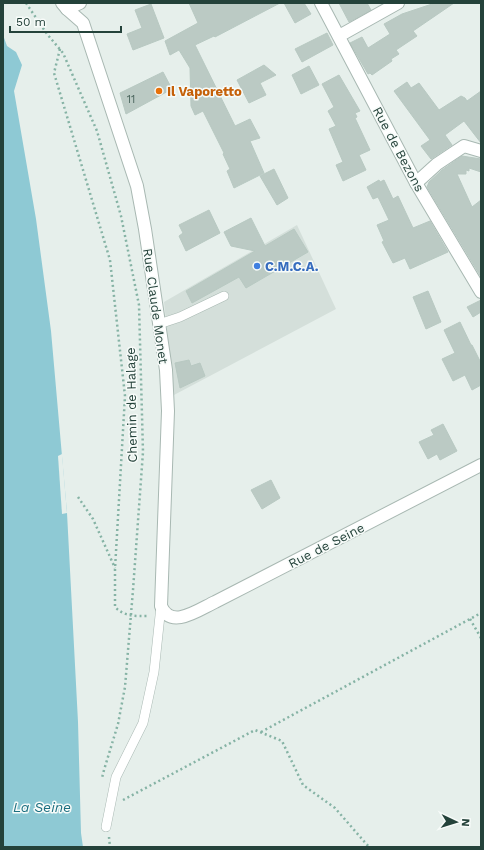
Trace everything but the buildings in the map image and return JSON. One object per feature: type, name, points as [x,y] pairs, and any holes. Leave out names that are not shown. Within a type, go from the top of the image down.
[{"type":"street","points":[[65,6],[80,3]]},
{"type":"street","name":"Rue de Bezons","points":[[321,3],[416,183],[481,292]]},
{"type":"street","points":[[338,36],[398,3]]},
{"type":"street","name":"Rue Claude Monet","points":[[65,6],[83,23],[137,186],[145,229],[166,370],[168,411],[161,606]]},
{"type":"street","points":[[416,183],[437,164],[464,146],[481,151]]},
{"type":"street","name":"Rue de Seine","points":[[161,606],[163,611],[168,616],[175,618],[183,617],[481,465]]},
{"type":"lane","points":[[159,324],[180,317],[224,296]]},
{"type":"lane","points":[[106,827],[116,777],[143,723],[154,672],[161,606]]},
{"type":"path","name":"Chemin de Halage","points":[[26,3],[47,34],[63,53],[97,131],[121,216],[139,304],[143,452],[131,616],[125,687],[121,710],[102,782]]},
{"type":"path","points":[[60,49],[54,73],[110,260],[126,396],[115,569],[115,607],[120,613],[131,616],[152,616],[161,606]]},
{"type":"path","points":[[78,497],[93,519],[115,569]]},
{"type":"path","points":[[261,732],[481,613]]},
{"type":"path","points":[[470,618],[481,638]]},
{"type":"path","points":[[110,807],[255,730],[282,741],[303,785],[335,808],[369,847]]},
{"type":"shaded area","points":[[297,225],[336,309],[174,395],[164,302]]},
{"type":"water","name":"La Seine","points":[[3,35],[7,46],[16,52],[22,65],[14,91],[36,219],[51,331],[67,513],[78,722],[81,833],[83,847],[3,847]]},
{"type":"pier","points":[[62,454],[67,513],[62,514],[58,456]]},
{"type":"place","name":"Il Vaporetto","points":[[159,91]]},
{"type":"place","name":"C.M.C.A.","points":[[257,266]]}]
